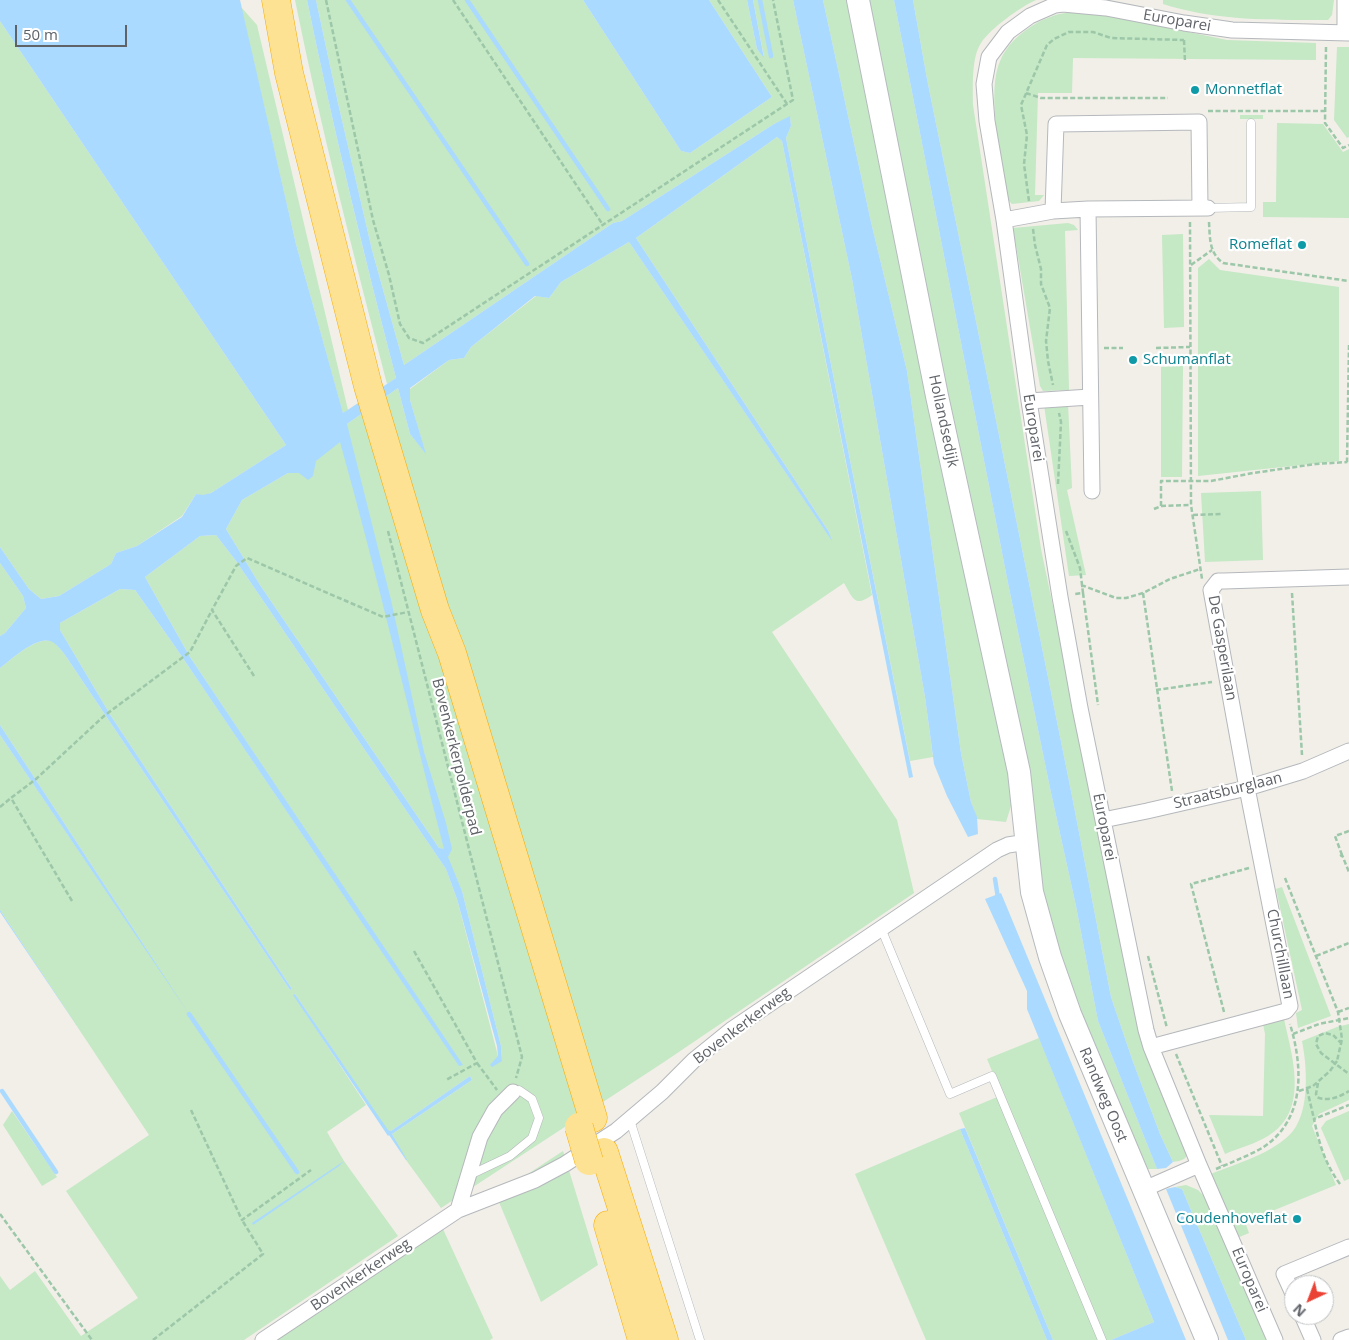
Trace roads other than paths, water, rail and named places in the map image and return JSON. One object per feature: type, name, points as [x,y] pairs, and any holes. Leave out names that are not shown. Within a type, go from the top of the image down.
[{"type":"highway","points":[[276,0],[289,73],[372,398],[421,611],[452,653],[596,1157],[642,1340]]},
{"type":"highway","points":[[596,1157],[664,1340]]},
{"type":"street","name":"Hollandsedijk","points":[[858,0],[937,396],[1019,772],[1027,842]]},
{"type":"street","points":[[1345,0],[1347,33]]},
{"type":"street","name":"Europarei","points":[[1275,1340],[1201,1169],[1151,1047],[1122,921],[1070,653],[1029,401],[1004,220],[987,121],[984,84],[989,57],[1008,32],[1030,16],[1055,5],[1142,7],[1232,30],[1347,33]]},
{"type":"street","points":[[1004,220],[1053,211],[1199,208],[1199,122],[1056,124],[1053,211]]},
{"type":"street","points":[[1088,209],[1092,491]]},
{"type":"street","points":[[1029,401],[1090,397]]},
{"type":"street","name":"De Gasperilaan","points":[[1247,788],[1211,590],[1218,581],[1349,578]]},
{"type":"street","name":"Straatsburglaan","points":[[1103,820],[1247,788],[1303,771],[1349,751]]},
{"type":"street","name":"Churchilllaan","points":[[1151,1047],[1286,1011],[1290,1006],[1247,788]]},
{"type":"street","name":"Bovenkerkerweg","points":[[263,1340],[458,1210],[535,1180],[565,1164],[630,1120],[694,1060],[731,1030],[997,850],[1008,845],[1027,842]]},
{"type":"street","name":"Randweg Oost","points":[[1027,842],[1032,892],[1050,957],[1070,1014],[1142,1190],[1207,1340]]},
{"type":"street","points":[[458,1210],[480,1137],[495,1110],[509,1096]]},
{"type":"street","points":[[1142,1190],[1201,1169]]},
{"type":"street","points":[[1284,1275],[1349,1247]]},
{"type":"street","points":[[1306,1325],[1313,1340]]},
{"type":"street","points":[[1341,1340],[1349,1337]]},
{"type":"lane","points":[[1199,208],[1251,207],[1252,123]]},
{"type":"lane","points":[[881,928],[950,1094],[992,1076],[1102,1340]]},
{"type":"lane","points":[[470,1175],[510,1156],[532,1138],[538,1118],[532,1099],[519,1090],[509,1096]]},
{"type":"lane","points":[[630,1120],[700,1340]]},
{"type":"water","points":[[0,0],[240,0],[296,244],[343,413],[396,378],[349,189],[307,0],[316,0],[372,250],[404,365],[613,223],[622,221],[774,124],[790,116],[791,126],[786,138],[913,777],[909,778],[782,141],[777,137],[636,238],[829,532],[832,541],[629,242],[561,282],[549,298],[535,296],[471,347],[464,358],[449,360],[410,388],[410,400],[426,454],[410,434],[398,388],[347,424],[391,600],[424,752],[446,823],[452,849],[448,857],[462,891],[501,1046],[502,1061],[492,1067],[490,1065],[498,1056],[497,1046],[457,899],[446,869],[236,561],[216,535],[200,536],[145,577],[190,657],[463,1065],[459,1066],[135,590],[120,589],[60,623],[60,630],[111,716],[292,989],[290,990],[60,649],[54,643],[41,641],[26,648],[0,668],[0,636],[5,633],[26,608],[23,596],[0,563],[0,547],[29,589],[41,599],[59,596],[111,564],[116,553],[137,546],[182,517],[196,494],[211,493],[286,445],[0,21]],"holes":[[[340,442],[380,595],[444,849],[439,848],[260,585],[226,529],[242,500],[288,473],[299,473],[308,480],[313,476],[316,461]]]},
{"type":"water","points":[[583,0],[709,0],[772,97],[690,153],[681,151]]},
{"type":"water","points":[[747,0],[753,0],[764,58],[757,49]]},
{"type":"water","points":[[793,0],[823,0],[871,222],[907,371],[961,753],[971,802],[977,817],[978,834],[968,837],[947,796],[934,764],[925,697],[852,279]]},
{"type":"water","points":[[894,0],[913,0],[927,79],[1111,997],[1160,1134],[1173,1162],[1166,1168],[1157,1169],[1098,1021],[1076,906],[1008,583]]},
{"type":"water","points":[[0,725],[189,1014],[0,735]]},
{"type":"water","points":[[1001,893],[1186,1340],[1111,1340],[1154,1322],[1027,1009],[1027,991],[985,899]]},
{"type":"water","points":[[0,910],[83,1035],[0,912]]},
{"type":"water","points":[[295,994],[388,1130],[391,1131],[470,1076],[472,1080],[392,1134],[407,1160],[388,1136],[293,995]]},
{"type":"water","points":[[965,1128],[1053,1340],[1047,1340],[960,1129]]},
{"type":"water","points":[[344,1161],[339,1166],[253,1225],[252,1223]]},
{"type":"water","points":[[1175,1187],[1182,1189],[1246,1340],[1228,1340],[1166,1189]]},
{"type":"waterway","points":[[348,0],[527,264]]},
{"type":"waterway","points":[[467,0],[608,209]]},
{"type":"waterway","points":[[760,0],[771,56]]},
{"type":"waterway","points":[[995,879],[998,898]]},
{"type":"waterway","points":[[189,1014],[297,1172]]},
{"type":"waterway","points":[[2,1091],[56,1172]]},
{"type":"place","name":"Monnetflat","points":[[1195,90]]},
{"type":"place","name":"Romeflat","points":[[1302,245]]},
{"type":"place","name":"Schumanflat","points":[[1133,360]]},
{"type":"place","name":"Coudenhoveflat","points":[[1297,1219]]}]
